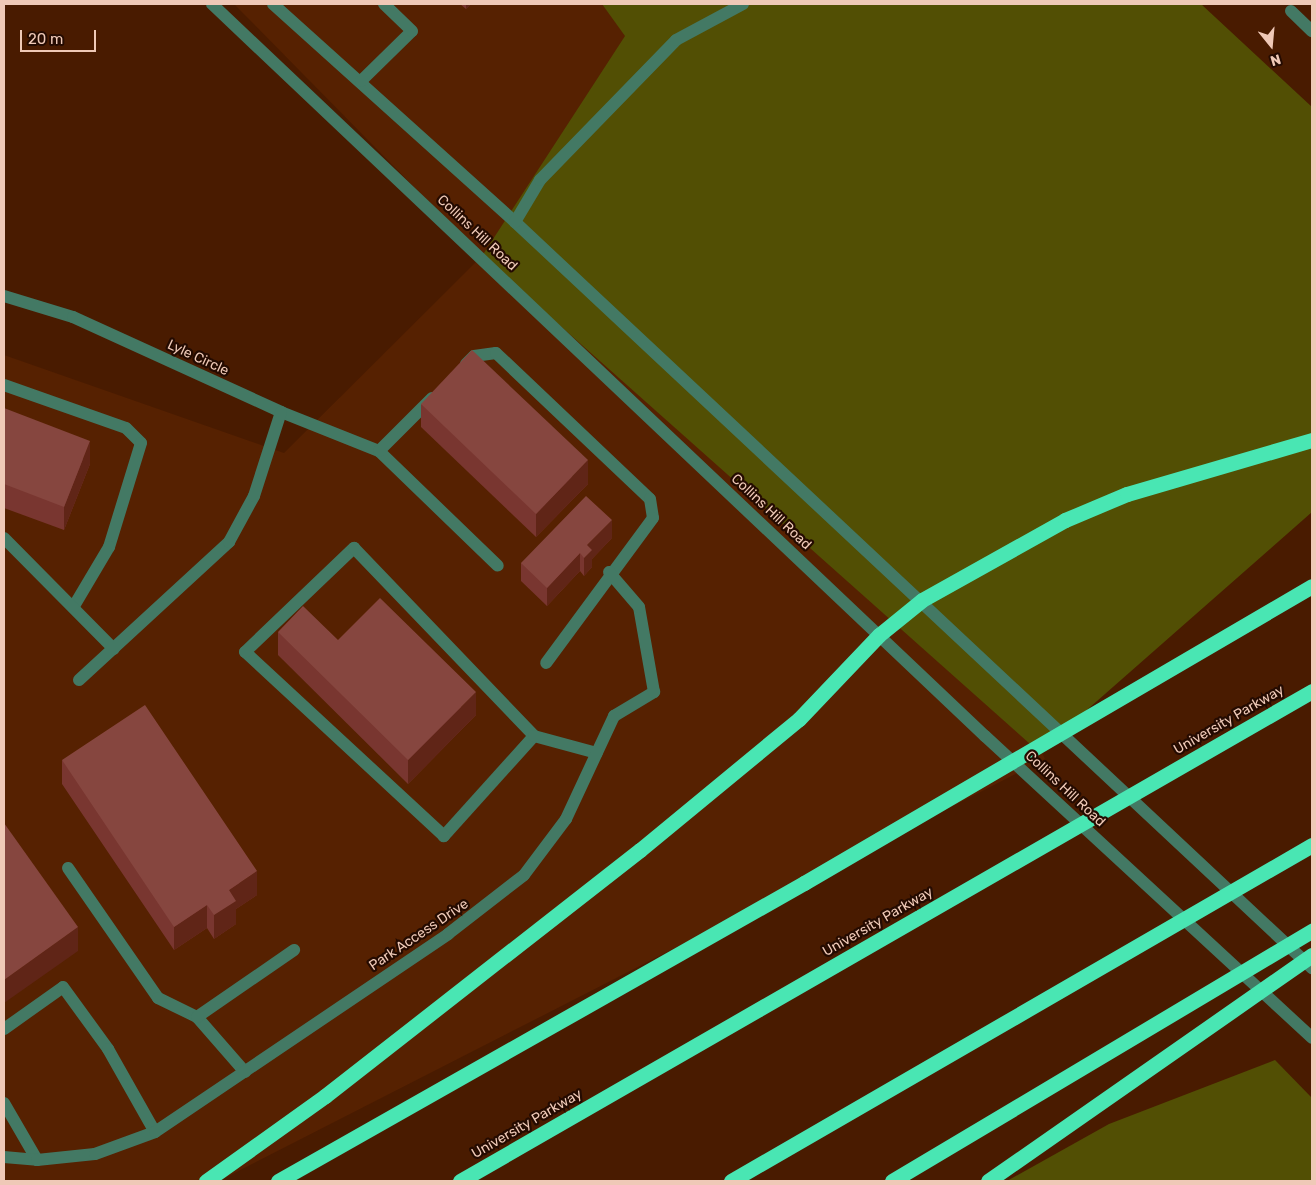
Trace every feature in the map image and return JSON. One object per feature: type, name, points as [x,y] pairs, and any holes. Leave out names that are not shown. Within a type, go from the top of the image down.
[{"type":"highway","points":[[206,1181],[325,1096],[640,850],[799,720],[879,635],[922,600],[1047,529],[1118,498],[1312,440]]},
{"type":"highway","points":[[278,1181],[786,893],[1312,586]]},
{"type":"highway","name":"University Parkway","points":[[460,1181],[1312,691]]},
{"type":"highway","points":[[731,1181],[1312,845]]},
{"type":"highway","points":[[892,1181],[1312,931]]},
{"type":"highway","points":[[988,1181],[1312,955]]},
{"type":"street","name":"Collins Hill Road","points":[[212,4],[985,736],[1312,1038]]},
{"type":"street","points":[[273,4],[361,81],[515,222],[922,600],[1032,707],[1312,968]]},
{"type":"street","points":[[361,81],[412,32],[384,4]]},
{"type":"street","points":[[515,222],[540,180],[676,40],[743,4]]},
{"type":"street","points":[[1291,6],[1312,31]]},
{"type":"street","name":"Lyle Circle","points":[[4,296],[73,317],[281,412],[379,451]]},
{"type":"street","points":[[454,377],[474,356],[496,353],[650,499],[653,518],[609,572],[546,663]]},
{"type":"street","points":[[4,385],[126,428],[141,443],[109,547],[74,606]]},
{"type":"street","points":[[440,390],[379,451],[498,566]]},
{"type":"street","points":[[79,680],[229,542],[254,496],[281,412]]},
{"type":"street","points":[[4,538],[74,606],[114,649]]},
{"type":"street","points":[[534,736],[444,836],[245,652],[354,548],[534,736],[597,754]]},
{"type":"street","name":"Park Access Drive","points":[[4,1157],[37,1160],[95,1154],[155,1132],[500,897],[542,853],[566,819],[614,716],[654,692],[639,607],[609,572]]},
{"type":"street","points":[[68,868],[158,998],[198,1017],[245,1072]]},
{"type":"street","points":[[198,1017],[294,950]]},
{"type":"street","points":[[4,1030],[62,988],[108,1049],[155,1132]]},
{"type":"street","points":[[4,1103],[37,1160]]},
{"type":"shaded area","points":[[234,4],[680,4],[1045,759],[219,1181],[4,1181],[4,355],[284,453],[482,256]]},
{"type":"shaded area","points":[[602,4],[1201,4],[1312,107],[1312,512],[1039,752],[482,256],[625,36]]},
{"type":"shaded area","points":[[1275,1060],[1312,1098],[1312,1181],[1007,1181],[1109,1124]]},
{"type":"building","points":[[472,350],[588,460],[536,514],[421,404]]},
{"type":"building","points":[[4,408],[90,441],[64,507],[4,484]]},
{"type":"building","points":[[586,496],[612,520],[587,545],[592,550],[584,558],[580,553],[547,588],[521,563]]},
{"type":"building","points":[[380,598],[476,692],[408,760],[278,632],[303,606],[338,640]]},
{"type":"building","points":[[145,705],[257,871],[229,890],[236,901],[214,915],[207,905],[174,927],[62,760]]},
{"type":"building","points":[[4,823],[78,927],[4,980]]}]
